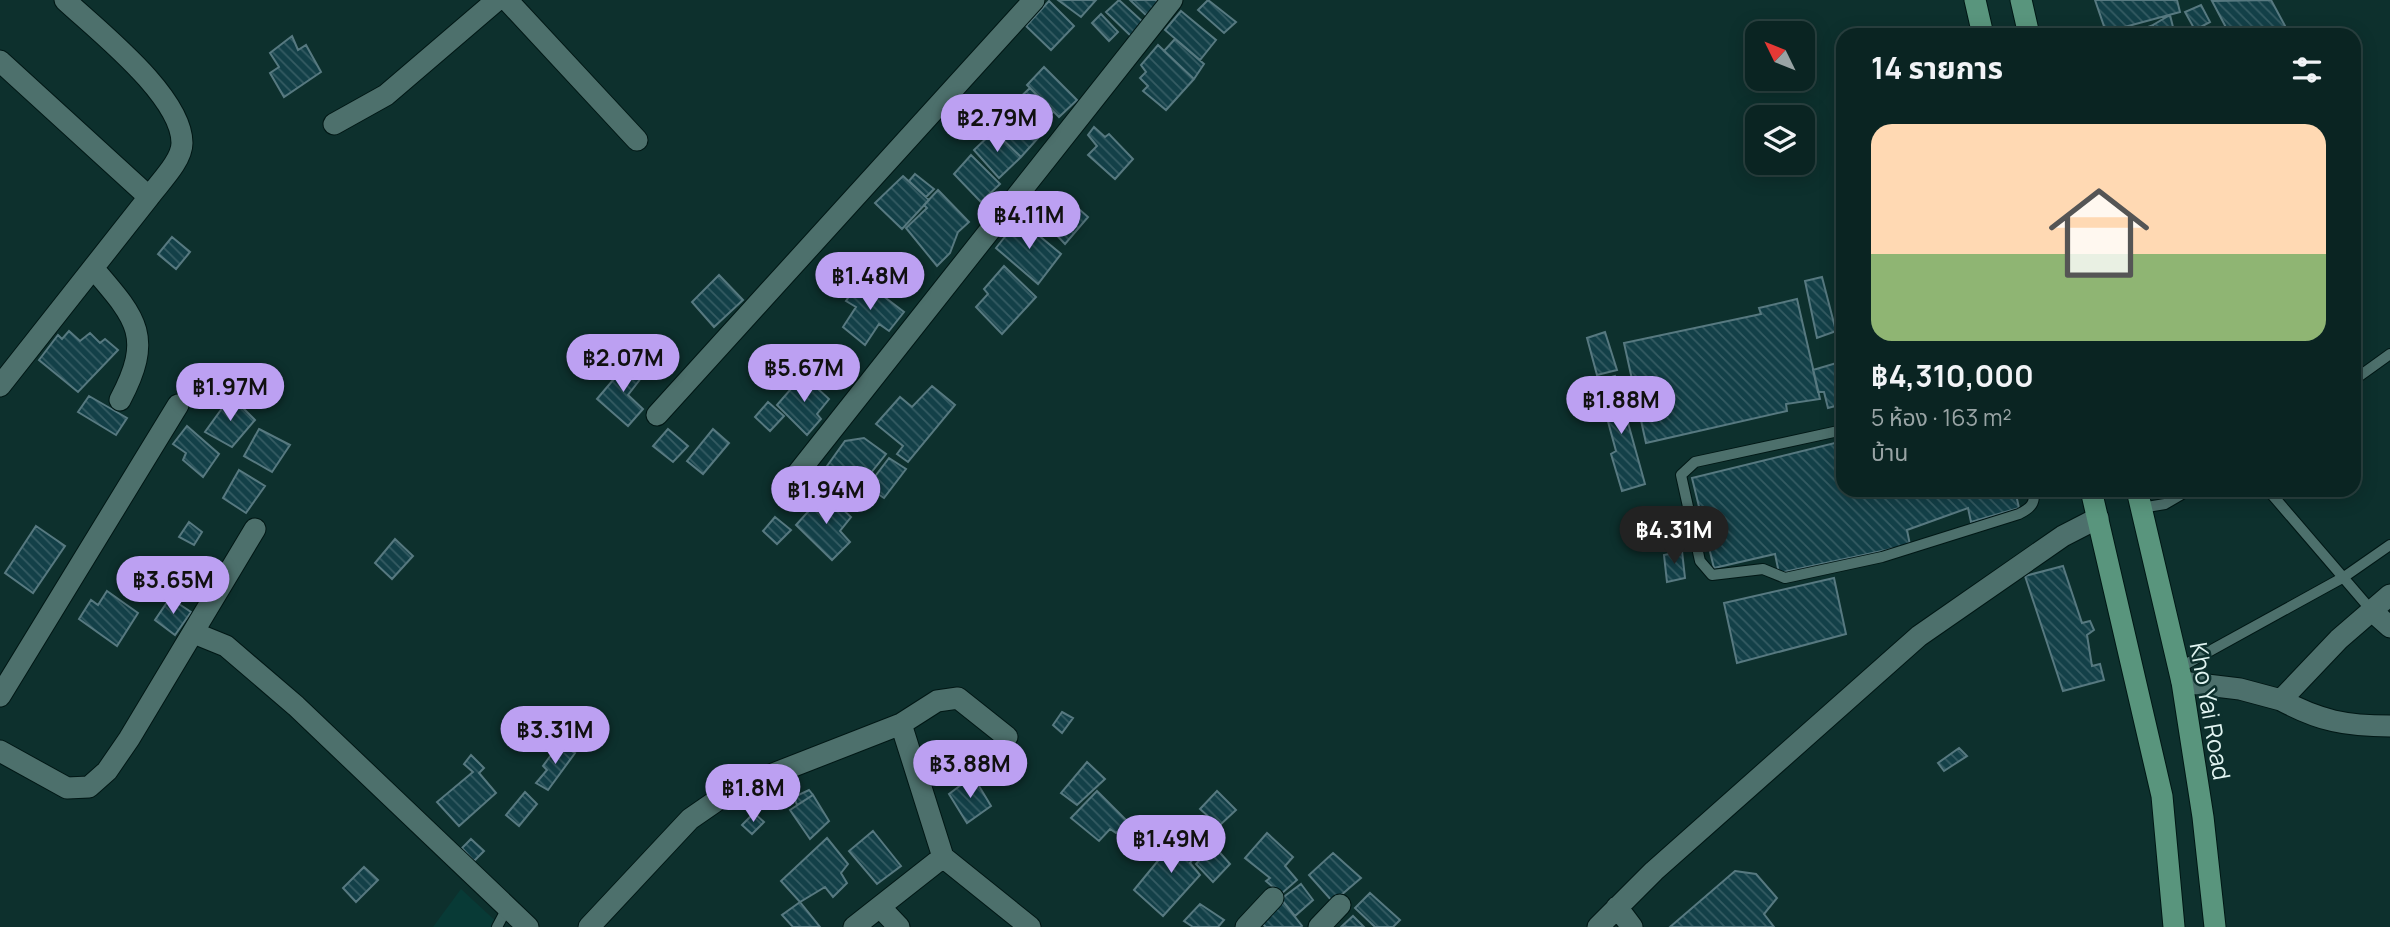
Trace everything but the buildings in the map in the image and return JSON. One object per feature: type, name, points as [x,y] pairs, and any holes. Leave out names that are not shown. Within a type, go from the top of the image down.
[{"type":"main road","points":[[1975,0],[1981,28]]},
{"type":"main road","points":[[2021,0],[2027,28]]},
{"type":"main road","points":[[2093,497],[2162,796],[2174,927]]},
{"type":"main road","name":"Kho Yai Road","points":[[2139,499],[2181,675],[2203,817],[2215,927]]},
{"type":"street","points":[[0,387],[149,197],[180,154],[182,143],[172,110],[157,91],[65,0]]},
{"type":"street","points":[[334,124],[386,95],[497,0]]},
{"type":"street","points":[[507,0],[637,141]]},
{"type":"street","points":[[657,415],[1034,0]]},
{"type":"street","points":[[790,483],[1172,0]]},
{"type":"street","points":[[0,61],[149,197]]},
{"type":"street","points":[[93,268],[135,322],[139,340],[133,377],[120,400]]},
{"type":"street","points":[[0,696],[178,405]]},
{"type":"street","points":[[1598,927],[1919,636],[2063,537],[2098,518]]},
{"type":"street","points":[[0,751],[67,788],[89,788],[107,771],[122,750],[255,529]]},
{"type":"street","points":[[2281,700],[2339,639],[2390,595]]},
{"type":"street","points":[[2372,611],[2390,627]]},
{"type":"street","points":[[194,633],[226,646],[296,706],[528,927]]},
{"type":"street","points":[[2181,675],[2281,700],[2311,716],[2352,726],[2390,726]]},
{"type":"street","points":[[589,927],[690,819],[732,790],[901,724],[937,701],[958,698],[1007,737]]},
{"type":"street","points":[[901,724],[943,858],[1030,927]]},
{"type":"street","points":[[854,927],[943,858]]},
{"type":"street","points":[[1246,927],[1273,898]]},
{"type":"street","points":[[1319,927],[1340,905]]},
{"type":"street","points":[[880,907],[899,927]]},
{"type":"street","points":[[1617,907],[1632,927]]},
{"type":"lane","points":[[2361,375],[2389,356]]},
{"type":"lane","points":[[1836,432],[1695,462],[1687,467],[1681,475],[1704,569],[1721,576],[1763,569],[1785,578],[1882,557],[2019,514],[2031,508],[2035,497]]},
{"type":"lane","points":[[2139,499],[2165,504],[2177,497]]},
{"type":"lane","points":[[2274,497],[2372,611]]},
{"type":"lane","points":[[2181,675],[2344,577],[2390,545]]},
{"type":"lane","points":[[497,927],[507,908]]},
{"type":"shaded area","points":[[461,889],[502,927],[433,927]]}]
